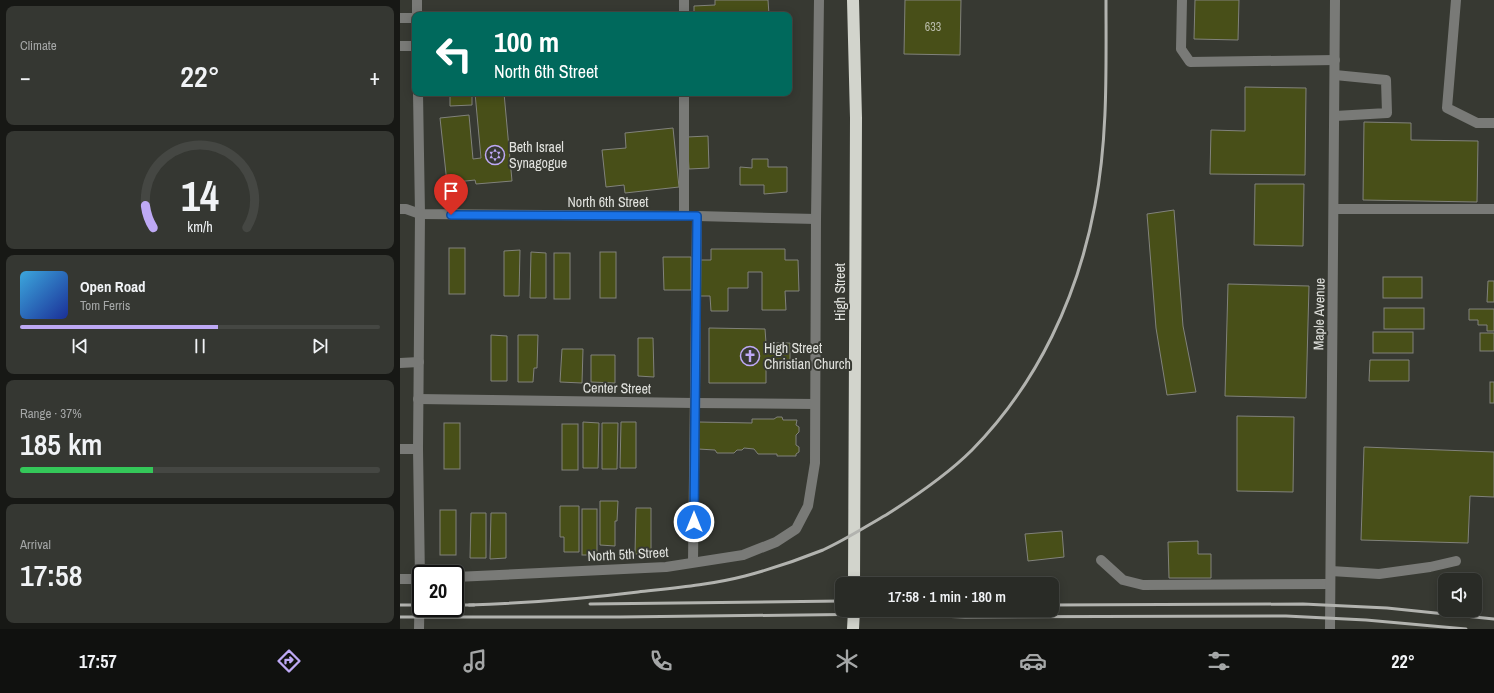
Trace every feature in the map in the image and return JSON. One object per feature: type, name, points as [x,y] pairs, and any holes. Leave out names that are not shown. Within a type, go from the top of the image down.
[{"type":"highway","name":"High Street","points":[[853,0],[856,118],[854,577]]},
{"type":"highway","points":[[854,617],[854,629]]},
{"type":"street","points":[[417,0],[417,12]]},
{"type":"street","points":[[684,0],[684,12]]},
{"type":"street","name":"High Street","points":[[796,529],[808,506],[815,463],[819,0]]},
{"type":"street","points":[[1182,0],[1181,49],[1190,62],[1335,60]]},
{"type":"street","name":"Maple Avenue","points":[[1330,629],[1335,0]]},
{"type":"street","points":[[1456,0],[1447,108],[1477,123],[1494,123]]},
{"type":"street","points":[[400,18],[412,18]]},
{"type":"street","points":[[400,46],[412,46]]},
{"type":"street","points":[[1335,75],[1386,80],[1387,112],[1335,116]]},
{"type":"street","points":[[418,96],[420,214],[418,449],[421,565]]},
{"type":"street","points":[[684,96],[684,216]]},
{"type":"street","name":"North 6th Street","points":[[400,209],[406,209],[420,214],[697,216],[816,219]]},
{"type":"street","points":[[1334,209],[1494,209]]},
{"type":"street","points":[[694,562],[694,403],[697,216]]},
{"type":"street","points":[[400,363],[419,362]]},
{"type":"street","name":"Center Street","points":[[418,399],[815,404]]},
{"type":"street","points":[[400,449],[418,449]]},
{"type":"street","name":"North 5th Street","points":[[464,577],[666,567],[743,555],[776,542],[796,529]]},
{"type":"street","points":[[1101,560],[1123,580],[1143,585],[1330,584]]},
{"type":"street","points":[[1330,571],[1379,574],[1430,567],[1456,561]]},
{"type":"street","points":[[400,579],[412,578]]},
{"type":"street","points":[[419,617],[419,629]]},
{"type":"building","points":[[715,0],[768,0],[769,12],[694,12],[694,6],[715,5]]},
{"type":"building","points":[[905,0],[961,0],[960,55],[904,54]]},
{"type":"building","points":[[1195,0],[1239,0],[1238,40],[1194,39]]},
{"type":"building","points":[[1245,87],[1306,88],[1305,175],[1210,174],[1211,130],[1245,131]]},
{"type":"building","points":[[450,96],[472,96],[472,105],[450,106]]},
{"type":"building","points":[[475,96],[504,96],[512,181],[476,184],[475,180],[447,183],[440,118],[469,115],[473,159],[481,158]]},
{"type":"building","points":[[1364,122],[1411,123],[1411,140],[1478,141],[1477,202],[1363,200]]},
{"type":"building","points":[[673,128],[679,187],[625,193],[624,185],[606,187],[602,150],[626,148],[625,133]]},
{"type":"building","points":[[708,136],[709,168],[689,169],[687,137]]},
{"type":"building","points":[[752,159],[768,159],[768,167],[787,167],[787,192],[764,194],[764,185],[740,185],[740,167],[752,168]]},
{"type":"building","points":[[1255,184],[1304,184],[1303,246],[1254,245]]},
{"type":"building","points":[[1174,210],[1183,326],[1196,392],[1167,395],[1156,328],[1147,214]]},
{"type":"building","points":[[449,248],[465,248],[465,294],[449,294]]},
{"type":"building","points":[[711,249],[785,249],[785,260],[798,260],[799,291],[785,291],[786,310],[762,310],[762,272],[748,272],[748,288],[728,288],[728,311],[711,311],[710,296],[700,296],[700,260],[711,260]]},
{"type":"building","points":[[520,250],[519,296],[504,296],[504,251]]},
{"type":"building","points":[[531,252],[546,253],[546,298],[530,298]]},
{"type":"building","points":[[600,252],[616,252],[616,298],[600,298]]},
{"type":"building","points":[[554,253],[570,253],[570,299],[554,299]]},
{"type":"building","points":[[663,257],[691,257],[691,290],[664,290]]},
{"type":"building","points":[[1383,277],[1422,277],[1422,298],[1383,298]]},
{"type":"building","points":[[1488,281],[1494,281],[1494,302],[1487,302]]},
{"type":"building","points":[[1228,284],[1309,286],[1306,398],[1225,396]]},
{"type":"building","points":[[1384,308],[1424,308],[1424,329],[1384,329]]},
{"type":"building","points":[[1469,309],[1494,309],[1494,331],[1487,331],[1487,325],[1478,325],[1478,320],[1469,320]]},
{"type":"building","name":"High Street Christian Church","points":[[709,328],[765,329],[766,343],[790,343],[790,368],[766,368],[766,383],[709,383]]},
{"type":"building","points":[[1373,332],[1413,332],[1413,353],[1373,353]]},
{"type":"building","points":[[1480,333],[1494,333],[1494,351],[1480,351]]},
{"type":"building","points":[[491,335],[507,336],[507,381],[491,381]]},
{"type":"building","points":[[518,335],[538,335],[537,368],[534,368],[533,382],[518,382]]},
{"type":"building","points":[[638,338],[653,338],[654,377],[638,376]]},
{"type":"building","points":[[562,349],[583,349],[582,383],[560,382]]},
{"type":"building","points":[[591,355],[615,355],[615,383],[591,382]]},
{"type":"building","points":[[1370,360],[1409,360],[1409,381],[1369,381]]},
{"type":"building","points":[[1490,382],[1494,382],[1494,403],[1490,403]]},
{"type":"building","points":[[1237,416],[1294,417],[1293,492],[1237,491]]},
{"type":"building","points":[[777,417],[782,417],[783,420],[797,420],[796,425],[799,427],[799,432],[796,435],[796,445],[799,447],[799,452],[796,456],[758,454],[754,449],[744,448],[742,450],[737,450],[734,453],[717,453],[715,450],[698,449],[699,422],[752,423],[752,419],[774,419]]},
{"type":"building","points":[[583,422],[599,423],[598,468],[583,468]]},
{"type":"building","points":[[621,422],[636,422],[636,468],[620,468]]},
{"type":"building","points":[[444,423],[460,423],[460,469],[444,469]]},
{"type":"building","points":[[602,423],[618,423],[617,469],[602,469]]},
{"type":"building","points":[[562,424],[578,424],[578,470],[562,470]]},
{"type":"building","points":[[1364,447],[1494,452],[1494,497],[1470,496],[1468,543],[1361,540]]},
{"type":"building","points":[[600,501],[618,501],[617,521],[615,521],[615,546],[600,545]]},
{"type":"building","points":[[560,506],[579,506],[579,552],[564,552],[564,537],[560,537]]},
{"type":"building","points":[[636,508],[651,508],[651,554],[635,554]]},
{"type":"building","points":[[582,509],[597,509],[597,555],[582,555]]},
{"type":"building","points":[[440,510],[456,510],[456,555],[440,555]]},
{"type":"building","points":[[471,513],[486,513],[486,558],[470,558]]},
{"type":"building","points":[[491,513],[506,513],[506,558],[490,559]]},
{"type":"building","points":[[1062,531],[1064,557],[1028,561],[1025,534]]},
{"type":"building","points":[[1198,541],[1198,554],[1211,554],[1211,578],[1169,578],[1168,542]]},
{"type":"railway","points":[[469,605],[575,599],[678,588],[732,579],[765,570],[823,550],[847,538],[886,515],[931,485],[972,450],[996,424],[1017,396],[1035,367],[1052,336],[1066,305],[1088,239],[1099,180],[1104,129],[1106,0]]},
{"type":"railway","points":[[590,604],[835,601]]},
{"type":"railway","points":[[1059,605],[1303,604],[1387,608],[1494,619]]},
{"type":"railway","points":[[400,605],[412,605]]},
{"type":"railway","points":[[464,605],[474,605]]},
{"type":"railway","points":[[400,617],[620,617],[883,614],[965,617],[1286,616],[1366,620],[1466,629]]},
{"type":"place","name":"Beth Israel Synagogue","points":[[495,155]]},
{"type":"place","name":"High Street Christian Church","points":[[750,356]]},
{"type":"route","points":[[451,215],[697,216],[694,522]]}]
